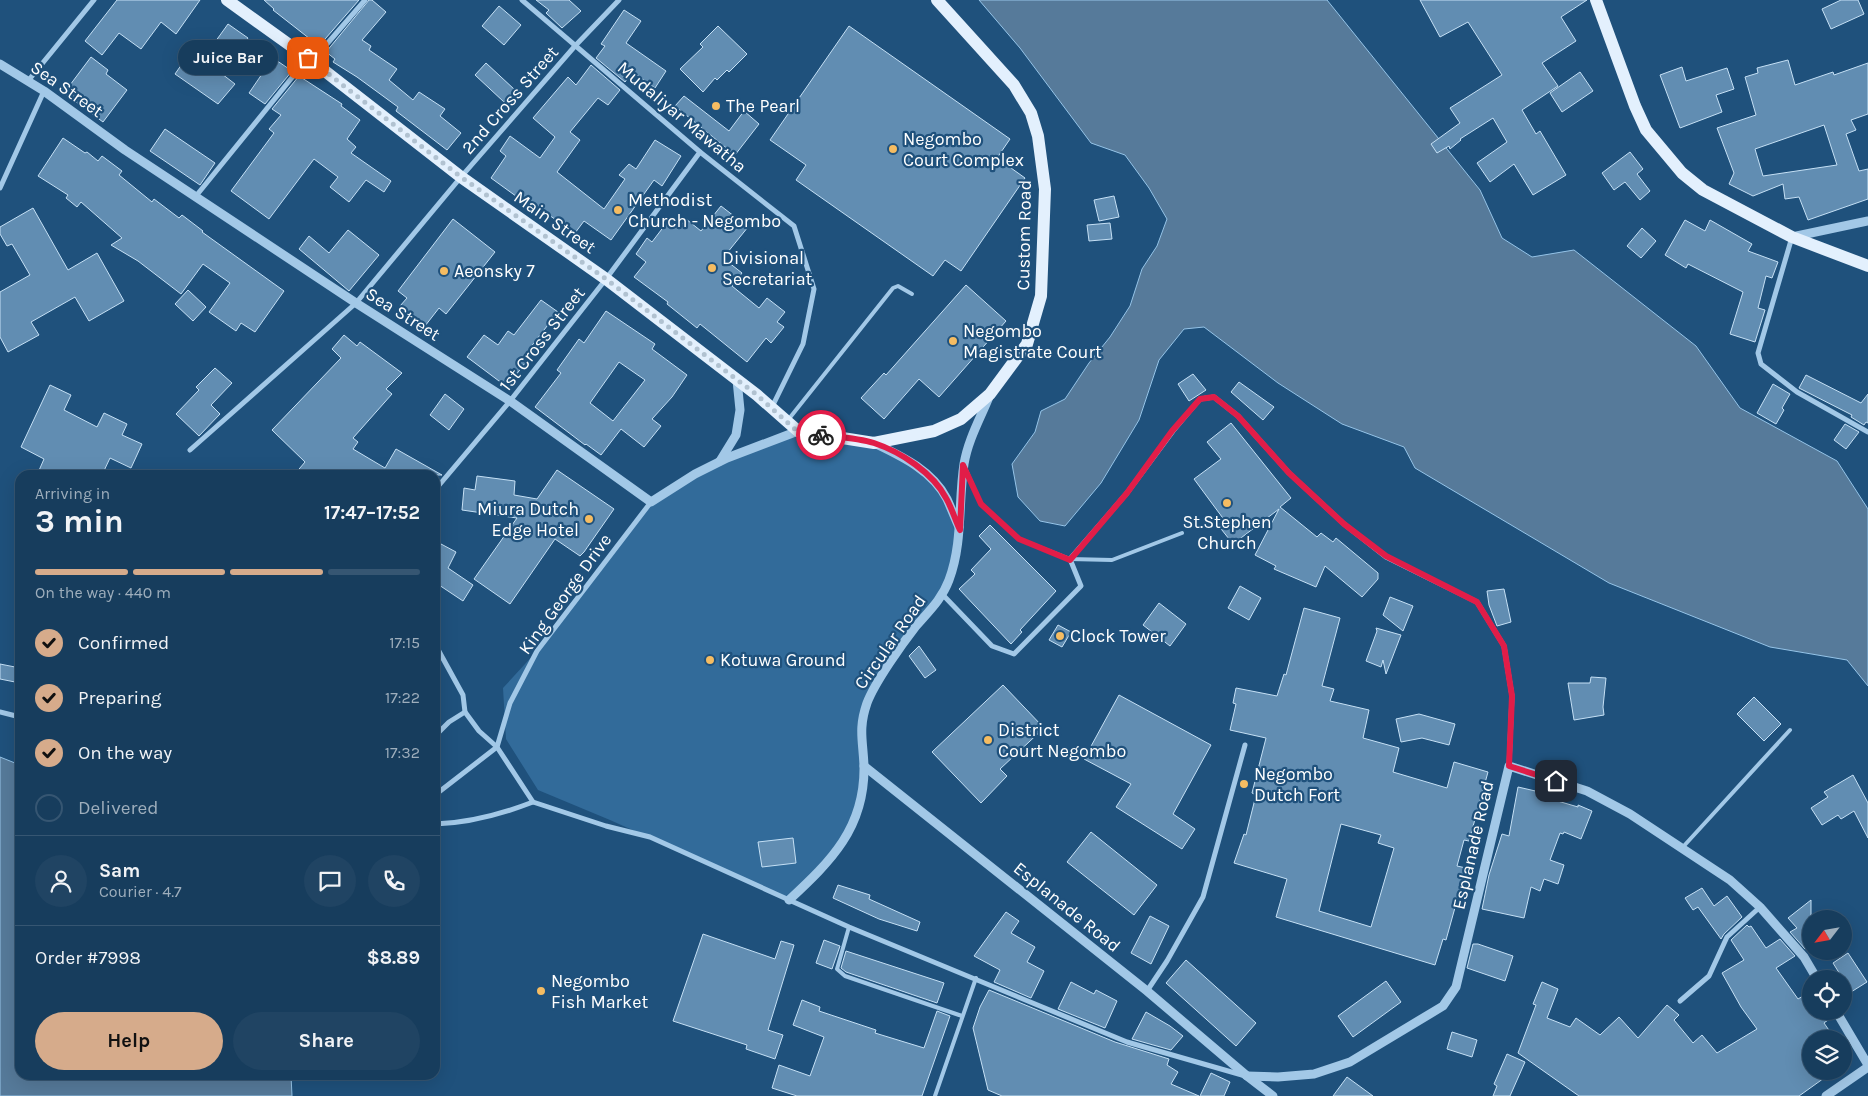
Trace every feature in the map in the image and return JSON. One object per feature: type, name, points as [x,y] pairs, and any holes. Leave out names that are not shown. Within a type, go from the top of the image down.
[{"type":"main road","name":"Main Street","points":[[226,0],[310,60],[461,177],[606,279],[772,407],[798,432]]},
{"type":"main road","name":"Custom Road","points":[[874,443],[934,431],[961,419],[990,394],[1027,344],[1041,296],[1045,189],[1038,136],[1031,113],[1014,85],[937,0]]},
{"type":"main road","points":[[1596,0],[1635,106],[1646,130],[1682,173],[1703,190],[1792,237],[1868,266]]},
{"type":"main road","points":[[798,432],[874,443]]},
{"type":"street","points":[[28,81],[94,0]]},
{"type":"street","points":[[196,196],[310,60],[365,0]]},
{"type":"street","name":"Mudaliyar Mawatha","points":[[522,0],[700,152],[794,226],[814,289],[803,344],[772,407]]},
{"type":"street","name":"2nd Cross Street","points":[[190,450],[356,303],[461,177],[575,46],[619,0]]},
{"type":"street","name":"Sea Street","points":[[0,64],[44,91],[125,150],[356,303],[510,401],[651,502]]},
{"type":"street","points":[[0,188],[44,91]]},
{"type":"street","name":"1st Cross Street","points":[[440,484],[510,401],[606,279],[700,152]]},
{"type":"street","points":[[1868,221],[1792,237],[1758,353],[1761,364],[1797,392],[1868,432]]},
{"type":"street","points":[[720,461],[736,435],[740,410],[737,380]]},
{"type":"street","name":"Circular Road","points":[[790,900],[829,862],[852,826],[862,798],[864,766],[860,732],[868,701],[886,670],[916,627],[943,595],[953,566],[960,530],[963,465],[968,446],[990,394]]},
{"type":"street","points":[[943,595],[992,646],[1014,654],[1081,586],[1070,560],[1127,493],[1172,431],[1200,399],[1214,397],[1238,416],[1289,473],[1344,524],[1386,556],[1477,602],[1504,646],[1512,696],[1509,766]]},
{"type":"street","points":[[651,502],[695,474],[720,461],[798,432]]},
{"type":"street","points":[[874,443],[902,456],[928,475],[946,497],[960,530]]},
{"type":"street","name":"King George Drive","points":[[497,747],[510,703],[537,650],[651,502]]},
{"type":"street","points":[[440,653],[463,695],[465,712],[479,731],[497,747],[533,802],[606,826],[650,837],[849,927],[1127,1042],[1248,1076]]},
{"type":"street","points":[[0,712],[15,716]]},
{"type":"street","points":[[440,731],[449,722],[465,712]]},
{"type":"street","points":[[1146,991],[1167,961],[1203,897],[1245,745]]},
{"type":"street","points":[[440,791],[497,747]]},
{"type":"street","name":"Esplanade Road","points":[[864,766],[1146,991],[1273,1096]]},
{"type":"street","name":"Esplanade Road","points":[[1248,1076],[1278,1077],[1314,1074],[1350,1062],[1443,1006],[1456,987],[1509,766],[1587,791],[1630,814],[1730,880],[1760,907],[1804,957],[1812,970]]},
{"type":"street","points":[[440,824],[466,822],[512,810],[533,802]]},
{"type":"street","points":[[1680,1001],[1709,976],[1727,937],[1760,907]]},
{"type":"street","points":[[1826,1096],[1868,1066],[1841,1020]]},
{"type":"lane","points":[[787,421],[893,288],[898,286],[912,294]]},
{"type":"lane","points":[[963,465],[981,504],[1019,539],[1070,560],[1112,560],[1182,533]]},
{"type":"lane","points":[[1682,848],[1790,730]]},
{"type":"lane","points":[[849,927],[837,968],[840,973],[962,1016]]},
{"type":"lane","points":[[935,1096],[976,978]]},
{"type":"shaded area","points":[[979,0],[1327,0],[1480,190],[1502,238],[1532,257],[1574,250],[1696,346],[1740,408],[1837,461],[1868,509],[1868,686],[1847,660],[1770,647],[1609,583],[1415,468],[1404,447],[1342,424],[1278,383],[1204,327],[1184,329],[1159,360],[1139,420],[1101,483],[1065,526],[1040,521],[1018,497],[1012,464],[1035,432],[1041,411],[1065,399],[1130,306],[1142,269],[1157,246],[1167,219],[1149,188],[1125,155],[1091,143],[1020,48]]},
{"type":"shaded area","name":"Kotuwa Ground","points":[[798,431],[874,443],[902,456],[939,487],[960,530],[950,578],[868,701],[864,766],[852,826],[789,900],[538,790],[506,739],[503,688],[537,651],[651,502],[695,474]]},
{"type":"shaded area","points":[[0,757],[15,763],[15,1080],[291,1080],[292,1096],[0,1096]]},
{"type":"building","points":[[117,0],[200,0],[176,34],[161,22],[141,49],[119,33],[102,55],[85,41]]},
{"type":"building","points":[[264,0],[359,0],[319,46],[273,10]]},
{"type":"building","points":[[369,0],[372,0],[386,12],[362,40],[371,46],[369,50],[397,69],[389,80],[413,100],[419,92],[445,109],[440,116],[461,133],[447,150],[396,111],[398,107],[333,62],[335,59],[326,52]]},
{"type":"building","points":[[536,0],[569,0],[581,11],[562,28],[546,13],[549,10]]},
{"type":"building","points":[[1420,0],[1587,0],[1561,17],[1576,41],[1542,63],[1558,86],[1522,110],[1536,134],[1540,131],[1566,175],[1533,195],[1514,164],[1490,182],[1477,163],[1507,142],[1493,118],[1460,139],[1450,149],[1449,146],[1437,153],[1431,144],[1460,123],[1450,108],[1502,75],[1468,22],[1440,37]]},
{"type":"building","points":[[1841,0],[1858,0],[1864,14],[1831,29],[1822,9]]},
{"type":"building","points":[[499,6],[521,25],[504,45],[482,26]]},
{"type":"building","points":[[624,10],[641,21],[626,43],[666,71],[655,88],[633,72],[625,82],[596,58],[605,46],[601,44]]},
{"type":"building","points":[[228,24],[248,38],[222,74],[235,84],[218,104],[175,74],[193,48],[205,56]]},
{"type":"building","points":[[718,26],[747,54],[729,72],[727,70],[717,80],[715,78],[703,92],[680,69],[703,47],[700,44]]},
{"type":"building","name":"Negombo Court Complex","points":[[849,26],[1010,139],[997,158],[1025,178],[961,271],[945,260],[933,276],[796,180],[806,165],[770,140]]},
{"type":"building","points":[[91,57],[108,70],[106,74],[127,90],[103,122],[64,93]]},
{"type":"building","points":[[273,58],[292,71],[265,104],[249,93]]},
{"type":"building","points":[[1788,60],[1795,85],[1833,72],[1834,75],[1868,63],[1868,114],[1851,120],[1856,130],[1846,134],[1859,171],[1868,169],[1868,199],[1808,220],[1799,197],[1785,199],[1783,184],[1753,196],[1729,184],[1734,173],[1717,128],[1756,115],[1745,77],[1758,73],[1757,68]],"holes":[[[1824,125],[1837,165],[1763,176],[1755,149]]]},
{"type":"building","points":[[486,63],[515,90],[504,102],[475,75]]},
{"type":"building","points":[[591,65],[620,90],[608,105],[598,98],[570,132],[580,140],[557,172],[604,209],[625,179],[619,175],[629,164],[636,169],[655,140],[681,156],[662,186],[654,180],[611,240],[584,221],[575,233],[533,204],[531,207],[491,178],[506,156],[500,151],[510,136],[540,158],[555,137],[533,118],[568,77],[576,85]]},
{"type":"building","points":[[1682,67],[1686,81],[1727,68],[1734,89],[1716,95],[1722,112],[1680,128],[1660,75]]},
{"type":"building","points":[[1580,72],[1593,91],[1562,112],[1550,93]]},
{"type":"building","points":[[299,76],[342,104],[341,106],[360,120],[347,139],[356,147],[351,153],[391,181],[384,192],[366,180],[349,202],[330,187],[338,177],[314,159],[269,219],[231,191],[274,133],[269,129],[281,115],[272,109]]},
{"type":"building","points":[[684,96],[729,131],[744,111],[759,124],[735,155],[675,106]]},
{"type":"building","points":[[165,129],[215,163],[200,185],[150,151]]},
{"type":"building","points":[[63,138],[98,161],[102,156],[122,171],[119,175],[152,202],[154,199],[179,218],[182,215],[202,232],[284,291],[255,332],[241,323],[236,331],[209,312],[230,283],[203,264],[181,294],[138,261],[111,245],[122,238],[81,202],[77,207],[66,198],[68,195],[38,176]]},
{"type":"building","points":[[1630,152],[1643,169],[1637,174],[1650,191],[1640,200],[1625,182],[1614,190],[1602,173]]},
{"type":"building","points":[[1114,196],[1119,217],[1099,221],[1094,200]]},
{"type":"building","points":[[721,206],[748,227],[723,258],[742,273],[732,286],[759,308],[767,298],[785,312],[777,322],[784,327],[771,343],[766,338],[747,362],[700,324],[697,328],[667,304],[668,302],[634,277],[646,262],[636,254],[647,238],[652,242],[668,221],[678,229],[686,219],[701,231]]},
{"type":"building","points":[[33,208],[68,270],[97,253],[124,301],[89,321],[75,297],[31,322],[39,335],[8,352],[0,337],[0,292],[30,275],[12,244],[7,246],[0,234],[0,227]]},
{"type":"building","name":"Aeonsky 7","points":[[453,219],[495,252],[446,314],[439,308],[425,326],[400,306],[407,298],[398,291]]},
{"type":"building","points":[[1685,220],[1705,231],[1710,220],[1752,244],[1748,251],[1778,262],[1772,278],[1766,276],[1758,308],[1765,310],[1755,342],[1730,334],[1743,292],[1688,264],[1686,268],[1665,255]]},
{"type":"building","points":[[1110,223],[1112,239],[1089,241],[1087,225]]},
{"type":"building","points":[[1642,228],[1656,241],[1641,258],[1627,246]]},
{"type":"building","points":[[348,230],[379,255],[349,291],[299,249],[309,236],[329,253]]},
{"type":"building","name":"Negombo Magistrate Court","points":[[966,285],[1006,321],[939,397],[919,379],[884,419],[861,398],[884,373],[886,375]]},
{"type":"building","points":[[188,290],[206,307],[193,321],[175,304]]},
{"type":"building","points":[[541,300],[558,312],[530,348],[534,351],[507,387],[467,357],[484,335],[498,345],[508,331],[514,335]]},
{"type":"building","points":[[606,311],[655,344],[652,349],[687,375],[672,397],[652,419],[661,426],[644,447],[621,429],[601,455],[535,407],[561,373],[557,370],[579,339],[584,343]],"holes":[[[619,362],[645,380],[613,421],[590,403]]]},
{"type":"building","points":[[344,335],[357,346],[360,342],[402,373],[386,389],[392,394],[353,438],[358,442],[353,449],[385,468],[396,449],[433,470],[298,470],[305,462],[272,430],[341,358],[332,349]]},
{"type":"building","points":[[215,368],[232,383],[211,405],[220,414],[199,436],[176,414],[199,390],[196,387]]},
{"type":"building","points":[[1193,374],[1206,390],[1189,401],[1178,384]]},
{"type":"building","points":[[1806,375],[1861,403],[1868,394],[1868,423],[1866,422],[1864,425],[1851,417],[1852,415],[1799,388]]},
{"type":"building","points":[[1239,382],[1274,407],[1263,420],[1231,392]]},
{"type":"building","points":[[1773,384],[1790,394],[1776,424],[1757,413]]},
{"type":"building","points":[[50,385],[71,395],[64,410],[97,427],[104,413],[127,424],[122,435],[142,444],[131,468],[110,458],[104,470],[39,470],[44,459],[21,447]]},
{"type":"building","points":[[445,394],[464,409],[449,430],[430,415]]},
{"type":"building","points":[[1231,423],[1291,498],[1280,507],[1317,537],[1321,533],[1333,542],[1336,538],[1378,573],[1378,579],[1362,597],[1325,566],[1316,587],[1274,569],[1276,566],[1255,555],[1279,509],[1233,544],[1218,525],[1225,521],[1194,479],[1221,459],[1207,442]]},
{"type":"building","points":[[1845,424],[1859,432],[1846,449],[1834,440]]},
{"type":"building","points":[[557,470],[614,509],[580,556],[555,539],[510,604],[474,579],[517,518],[462,510],[464,488],[475,490],[477,476],[515,481],[514,495],[537,499]]},
{"type":"building","points":[[990,525],[1056,591],[1020,630],[1022,632],[1011,644],[959,589],[975,574],[971,570],[991,549],[979,536]]},
{"type":"building","points":[[441,544],[456,552],[448,568],[473,585],[463,601],[440,586]]},
{"type":"building","points":[[1240,586],[1261,598],[1249,620],[1228,608]]},
{"type":"building","points":[[1504,589],[1511,622],[1497,626],[1489,605],[1487,591]]},
{"type":"building","points":[[1390,597],[1413,606],[1403,631],[1383,615]]},
{"type":"building","points":[[1159,603],[1186,624],[1170,646],[1143,625]]},
{"type":"building","points":[[1304,608],[1340,618],[1322,686],[1334,689],[1330,701],[1369,710],[1363,738],[1399,748],[1393,772],[1447,788],[1454,762],[1488,772],[1469,841],[1464,840],[1457,866],[1466,868],[1446,940],[1443,939],[1435,965],[1276,917],[1287,879],[1234,863],[1244,834],[1246,835],[1256,795],[1252,793],[1266,738],[1230,730],[1236,704],[1233,703],[1236,688],[1277,696],[1284,674],[1286,675]],"holes":[[[1341,824],[1381,835],[1378,843],[1394,848],[1371,927],[1319,911]]]},
{"type":"building","name":"Clock Tower","points":[[1058,625],[1071,632],[1062,647],[1049,640]]},
{"type":"building","points":[[1376,628],[1401,635],[1386,674],[1383,660],[1381,667],[1366,661],[1377,631]]},
{"type":"building","points":[[919,646],[936,670],[925,678],[909,656]]},
{"type":"building","points":[[0,664],[15,667],[15,682],[0,679]]},
{"type":"building","points":[[1591,677],[1606,678],[1604,715],[1574,720],[1568,683],[1590,683]]},
{"type":"building","name":"District Court Negombo","points":[[1003,685],[1044,728],[1000,769],[1007,776],[981,803],[932,752]]},
{"type":"building","points":[[1119,695],[1211,745],[1173,814],[1195,829],[1182,849],[1116,807],[1131,784],[1084,759]]},
{"type":"building","points":[[1754,697],[1781,724],[1764,741],[1737,714]]},
{"type":"building","points":[[1419,714],[1455,724],[1449,745],[1422,738],[1401,742],[1396,719]]},
{"type":"building","points":[[1853,775],[1868,803],[1868,838],[1854,811],[1841,819],[1838,815],[1822,825],[1811,808],[1828,797],[1824,792]]},
{"type":"building","points":[[1518,787],[1544,793],[1544,797],[1578,807],[1578,805],[1592,811],[1581,839],[1564,832],[1563,834],[1560,833],[1550,860],[1564,865],[1558,884],[1544,879],[1540,891],[1531,887],[1524,918],[1482,909],[1489,875],[1502,834],[1509,836]]},
{"type":"building","points":[[1091,832],[1157,885],[1134,915],[1067,862]]},
{"type":"building","points":[[793,838],[796,863],[762,867],[758,842]]},
{"type":"building","points":[[838,885],[870,895],[869,899],[920,922],[917,931],[879,919],[833,898]]},
{"type":"building","points":[[1702,888],[1714,906],[1727,896],[1742,917],[1721,939],[1698,907],[1693,910],[1685,898]]},
{"type":"building","points":[[1811,900],[1811,910],[1802,910],[1802,946],[1790,932],[1797,928],[1788,918]]},
{"type":"building","points":[[1006,912],[1019,921],[1011,933],[1035,947],[1027,962],[1044,971],[1031,998],[994,982],[1000,970],[974,956]]},
{"type":"building","points":[[1150,916],[1169,926],[1151,964],[1131,953]]},
{"type":"building","points":[[1747,925],[1751,926],[1766,948],[1780,939],[1795,956],[1776,968],[1798,999],[1802,997],[1802,1020],[1828,1020],[1824,1023],[1829,1030],[1802,1030],[1802,1080],[1821,1080],[1799,1096],[1579,1096],[1518,1053],[1536,1005],[1533,1004],[1542,982],[1558,989],[1547,1018],[1570,1027],[1576,1018],[1600,1035],[1619,1017],[1638,1038],[1667,1005],[1679,1015],[1674,1020],[1693,1043],[1702,1035],[1717,1053],[1757,1029],[1741,1007],[1722,973],[1744,960],[1731,940]]},
{"type":"building","points":[[703,934],[775,959],[781,941],[794,945],[768,1030],[783,1035],[775,1059],[746,1049],[747,1045],[673,1021]]},
{"type":"building","points":[[824,940],[840,946],[832,969],[816,963]]},
{"type":"building","points":[[1473,944],[1513,956],[1505,981],[1467,968]]},
{"type":"building","points":[[846,951],[944,983],[937,1003],[846,972],[841,968]]},
{"type":"building","points":[[1852,959],[1867,982],[1852,991],[1852,970],[1837,970],[1833,963],[1838,960]]},
{"type":"building","points":[[1186,960],[1256,1023],[1236,1046],[1166,983]]},
{"type":"building","points":[[1386,981],[1401,1002],[1353,1037],[1338,1016]]},
{"type":"building","points":[[1071,982],[1094,994],[1096,990],[1117,1001],[1105,1028],[1058,1009]]},
{"type":"building","points":[[989,990],[1115,1042],[1169,1059],[1167,1065],[1178,1072],[1171,1084],[1199,1096],[1002,1096],[988,1090],[973,1028],[980,1007]]},
{"type":"building","points":[[802,1000],[820,1007],[819,1011],[876,1030],[875,1033],[924,1048],[937,1011],[950,1016],[922,1096],[797,1096],[772,1088],[779,1065],[810,1076],[824,1037],[793,1025]]},
{"type":"building","points":[[1146,1012],[1183,1036],[1171,1050],[1132,1039]]},
{"type":"building","points":[[1452,1032],[1477,1040],[1472,1057],[1447,1049]]},
{"type":"building","points":[[1507,1054],[1525,1062],[1510,1096],[1493,1096],[1497,1086],[1494,1084]]},
{"type":"building","points":[[1211,1073],[1230,1082],[1224,1096],[1200,1096]]},
{"type":"building","points":[[1347,1077],[1373,1096],[1333,1096]]},
{"type":"way so far","points":[[308,58],[461,177],[606,279],[757,395],[798,432],[821,435]]},
{"type":"place","name":"Juice Bar","points":[[308,58]]},
{"type":"place","name":"The Pearl","points":[[716,106]]},
{"type":"place","name":"Negombo Court Complex","points":[[893,149]]},
{"type":"place","name":"Methodist Church - Negombo","points":[[618,210]]},
{"type":"place","name":"Divisional Secretariat","points":[[712,268]]},
{"type":"place","name":"Aeonsky 7","points":[[444,271]]},
{"type":"place","name":"Negombo Magistrate Court","points":[[953,341]]},
{"type":"place","name":"St.Stephen Church","points":[[1227,503]]},
{"type":"place","name":"Miura Dutch Edge Hotel","points":[[589,519]]},
{"type":"place","name":"Clock Tower","points":[[1060,636]]},
{"type":"place","name":"Kotuwa Ground","points":[[710,660]]},
{"type":"place","name":"District Court Negombo","points":[[988,740]]},
{"type":"place","name":"Negombo Dutch Fort","points":[[1244,784]]},
{"type":"place","name":"Negombo Fish Market","points":[[541,991]]},
{"type":"route","points":[[821,435],[874,443],[902,456],[917,466],[928,475],[946,497],[960,530],[963,465],[981,504],[1019,539],[1070,560],[1127,493],[1172,431],[1200,399],[1214,397],[1238,416],[1289,473],[1344,524],[1386,556],[1477,602],[1504,646],[1512,696],[1509,766],[1556,781]]}]
